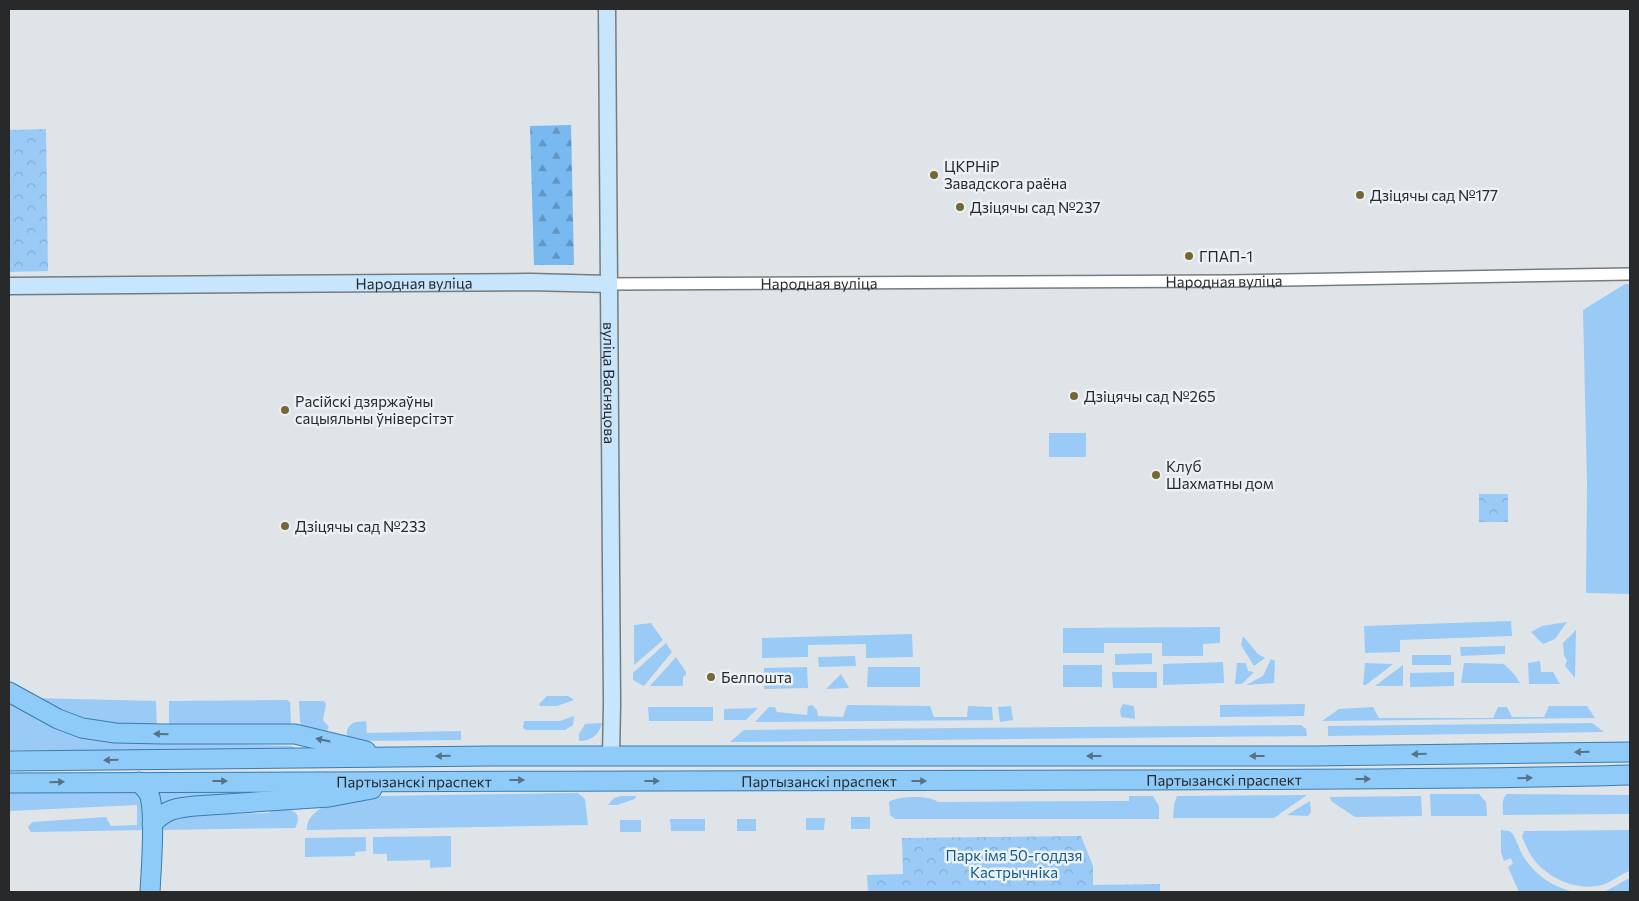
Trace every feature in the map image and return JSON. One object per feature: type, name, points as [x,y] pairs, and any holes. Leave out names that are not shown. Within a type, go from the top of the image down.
[{"type":"main road","points":[[9,692],[58,719],[82,728],[114,733],[295,734],[387,757]]},
{"type":"main road","name":"Партызанскі праспект","points":[[9,761],[611,756],[1313,756],[1630,752]]},
{"type":"main road","points":[[603,781],[611,756]]},
{"type":"main road","name":"Партызанскі праспект","points":[[9,783],[1472,779],[1630,774]]},
{"type":"main road","points":[[152,824],[164,812],[173,809],[329,797],[403,781]]},
{"type":"main road","points":[[139,782],[148,793],[152,824],[150,892]]},
{"type":"street","name":"вуліца Васняцова","points":[[607,9],[611,756]]},
{"type":"street","name":"Народная вуліца","points":[[9,286],[513,282],[609,284],[1231,281],[1630,274]]},
{"type":"green space","points":[[571,125],[574,265],[534,265],[530,126]]},
{"type":"green space","points":[[46,129],[48,271],[9,272],[9,130]]},
{"type":"green space","points":[[1625,284],[1630,284],[1630,594],[1586,593],[1587,483],[1583,310]]},
{"type":"green space","points":[[1049,433],[1086,433],[1086,457],[1049,457]]},
{"type":"green space","points":[[1479,494],[1508,494],[1508,522],[1479,522]]},
{"type":"green space","points":[[1511,621],[1512,636],[1400,640],[1400,652],[1365,653],[1364,626]]},
{"type":"green space","points":[[1567,622],[1555,639],[1543,644],[1531,632],[1542,626]]},
{"type":"green space","points":[[651,623],[663,640],[634,665],[634,625]]},
{"type":"green space","points":[[1220,627],[1220,643],[1203,644],[1203,656],[1162,656],[1162,643],[1104,643],[1104,653],[1063,653],[1063,628]]},
{"type":"green space","points":[[1576,630],[1575,678],[1565,666],[1567,661],[1564,655],[1563,643]]},
{"type":"green space","points":[[912,634],[913,657],[866,658],[866,644],[808,645],[808,657],[762,658],[762,638]]},
{"type":"green space","points":[[1243,636],[1258,654],[1265,658],[1254,666],[1241,645]]},
{"type":"green space","points":[[666,643],[672,652],[644,686],[633,680],[633,673]]},
{"type":"green space","points":[[1505,646],[1505,654],[1461,656],[1460,647]]},
{"type":"green space","points":[[1152,653],[1152,664],[1115,665],[1115,654]]},
{"type":"green space","points":[[1412,655],[1451,655],[1451,665],[1412,665]]},
{"type":"green space","points":[[855,656],[856,666],[819,667],[818,657]]},
{"type":"green space","points":[[676,657],[686,672],[686,675],[683,677],[683,686],[650,686]]},
{"type":"green space","points":[[1271,659],[1275,661],[1274,683],[1246,685],[1263,676]]},
{"type":"green space","points":[[1540,661],[1541,672],[1553,672],[1560,684],[1529,684],[1528,663]]},
{"type":"green space","points":[[1223,662],[1224,683],[1163,685],[1163,664]]},
{"type":"green space","points":[[1237,663],[1246,663],[1248,671],[1254,672],[1242,684],[1235,684]]},
{"type":"green space","points":[[1365,663],[1393,664],[1366,685],[1363,685]]},
{"type":"green space","points":[[1464,663],[1504,664],[1520,683],[1461,683]]},
{"type":"green space","points":[[1063,665],[1102,665],[1102,687],[1063,687]]},
{"type":"green space","points":[[1403,665],[1403,686],[1375,686]]},
{"type":"green space","points":[[807,667],[808,688],[764,689],[764,668]]},
{"type":"green space","points":[[868,667],[920,667],[920,687],[867,687]]},
{"type":"green space","points":[[1112,672],[1157,672],[1157,688],[1113,688]]},
{"type":"green space","points":[[1454,672],[1454,686],[1410,687],[1410,673]]},
{"type":"green space","points":[[841,674],[849,688],[826,689]]},
{"type":"green space","points":[[547,696],[568,696],[574,700],[557,706],[540,706],[539,704]]},
{"type":"green space","points":[[35,698],[156,701],[157,730],[82,723]]},
{"type":"green space","points":[[287,700],[290,702],[291,723],[287,728],[169,730],[169,701]]},
{"type":"green space","points":[[299,701],[324,701],[326,704],[323,720],[329,727],[324,736],[303,730],[300,721]]},
{"type":"green space","points":[[9,702],[101,740],[292,746],[300,753],[9,750]]},
{"type":"green space","points":[[1123,704],[1134,706],[1135,719],[1121,717],[1120,710]]},
{"type":"green space","points":[[1305,704],[1304,716],[1220,717],[1220,705]]},
{"type":"green space","points":[[812,705],[817,710],[818,716],[843,717],[847,705],[930,706],[934,717],[967,717],[968,706],[992,707],[993,720],[755,722],[769,707],[775,707],[777,712],[807,715],[808,706]]},
{"type":"green space","points":[[1011,706],[1013,720],[1000,722],[998,707]]},
{"type":"green space","points":[[1549,706],[1587,706],[1595,718],[1322,721],[1339,709],[1373,707],[1379,718],[1493,718],[1498,707],[1507,707],[1512,717],[1544,717]]},
{"type":"green space","points":[[648,707],[713,707],[713,721],[649,721]]},
{"type":"green space","points":[[758,708],[746,720],[724,720],[724,709]]},
{"type":"green space","points":[[574,716],[573,725],[565,730],[526,730],[523,728],[524,721],[560,721]]},
{"type":"green space","points":[[366,721],[367,733],[461,731],[461,740],[360,741],[349,739],[347,731],[351,724]]},
{"type":"green space","points":[[602,723],[599,731],[594,736],[587,740],[579,741],[579,734],[585,724]]},
{"type":"green space","points":[[1592,723],[1604,732],[1328,736],[1328,726]]},
{"type":"green space","points":[[1301,725],[1306,729],[1307,736],[730,742],[744,730]]},
{"type":"green space","points":[[311,790],[156,811],[154,792]]},
{"type":"green space","points":[[9,792],[140,792],[147,830],[31,832],[28,827],[32,822],[106,817],[111,826],[137,825],[137,805],[9,811]]},
{"type":"green space","points":[[578,793],[585,799],[588,825],[307,830],[309,820],[324,807],[357,798],[377,796]]},
{"type":"green space","points":[[1430,794],[1479,794],[1486,802],[1487,816],[1431,816]]},
{"type":"green space","points":[[1507,794],[1630,795],[1630,814],[1503,815],[1503,801]]},
{"type":"green space","points":[[1307,795],[1274,818],[1173,818],[1177,796]]},
{"type":"green space","points":[[636,796],[635,799],[617,805],[608,805],[614,798]]},
{"type":"green space","points":[[1129,796],[1153,796],[1159,806],[1159,819],[895,819],[890,815],[889,802],[899,798],[914,797],[928,798],[938,802],[1129,801]]},
{"type":"green space","points":[[1421,796],[1422,816],[1355,817],[1331,801],[1330,797]]},
{"type":"green space","points":[[1310,801],[1311,812],[1308,816],[1287,815]]},
{"type":"green space","points":[[271,808],[292,810],[296,813],[298,821],[295,828],[160,830],[165,820],[197,815],[269,813]]},
{"type":"green space","points":[[851,817],[870,817],[870,829],[851,829]]},
{"type":"green space","points":[[806,818],[825,818],[824,830],[806,830]]},
{"type":"green space","points":[[670,819],[705,819],[705,831],[671,831]]},
{"type":"green space","points":[[737,819],[756,819],[756,831],[737,831]]},
{"type":"green space","points":[[620,820],[641,820],[641,832],[620,832]]},
{"type":"green space","points":[[1501,830],[1509,831],[1513,834],[1523,856],[1533,869],[1558,887],[1574,892],[1519,892],[1508,867],[1513,864],[1511,858],[1504,861],[1501,852]]},
{"type":"green space","points":[[1630,830],[1630,871],[1606,884],[1593,886],[1574,885],[1549,874],[1533,858],[1522,837],[1524,831]]},
{"type":"green space","points":[[451,836],[451,867],[430,868],[430,860],[387,861],[387,854],[373,854],[373,837]]},
{"type":"green space","name":"Парк імя 50-годдзя Кастрычніка","points":[[1081,836],[1093,866],[1093,885],[1160,884],[1160,892],[868,892],[867,875],[903,874],[902,838]]},
{"type":"green space","points":[[366,837],[366,851],[355,852],[355,856],[305,857],[305,838]]},
{"type":"green space","points":[[1630,878],[1630,892],[1602,892],[1610,889]]},
{"type":"place","name":"ЦКРНіР Завадскога раёна","points":[[934,175]]},
{"type":"place","name":"Дзіцячы сад №177","points":[[1360,195]]},
{"type":"place","name":"Дзіцячы сад №237","points":[[960,207]]},
{"type":"place","name":"ГПАП-1","points":[[1189,256]]},
{"type":"place","name":"Дзіцячы сад №265","points":[[1074,396]]},
{"type":"place","name":"Расійскі дзяржаўны сацыяльны ўніверсітэт","points":[[285,410]]},
{"type":"place","name":"Клуб Шахматны дом","points":[[1156,475]]},
{"type":"place","name":"Дзіцячы сад №233","points":[[285,526]]},
{"type":"place","name":"Белпошта","points":[[711,677]]}]
